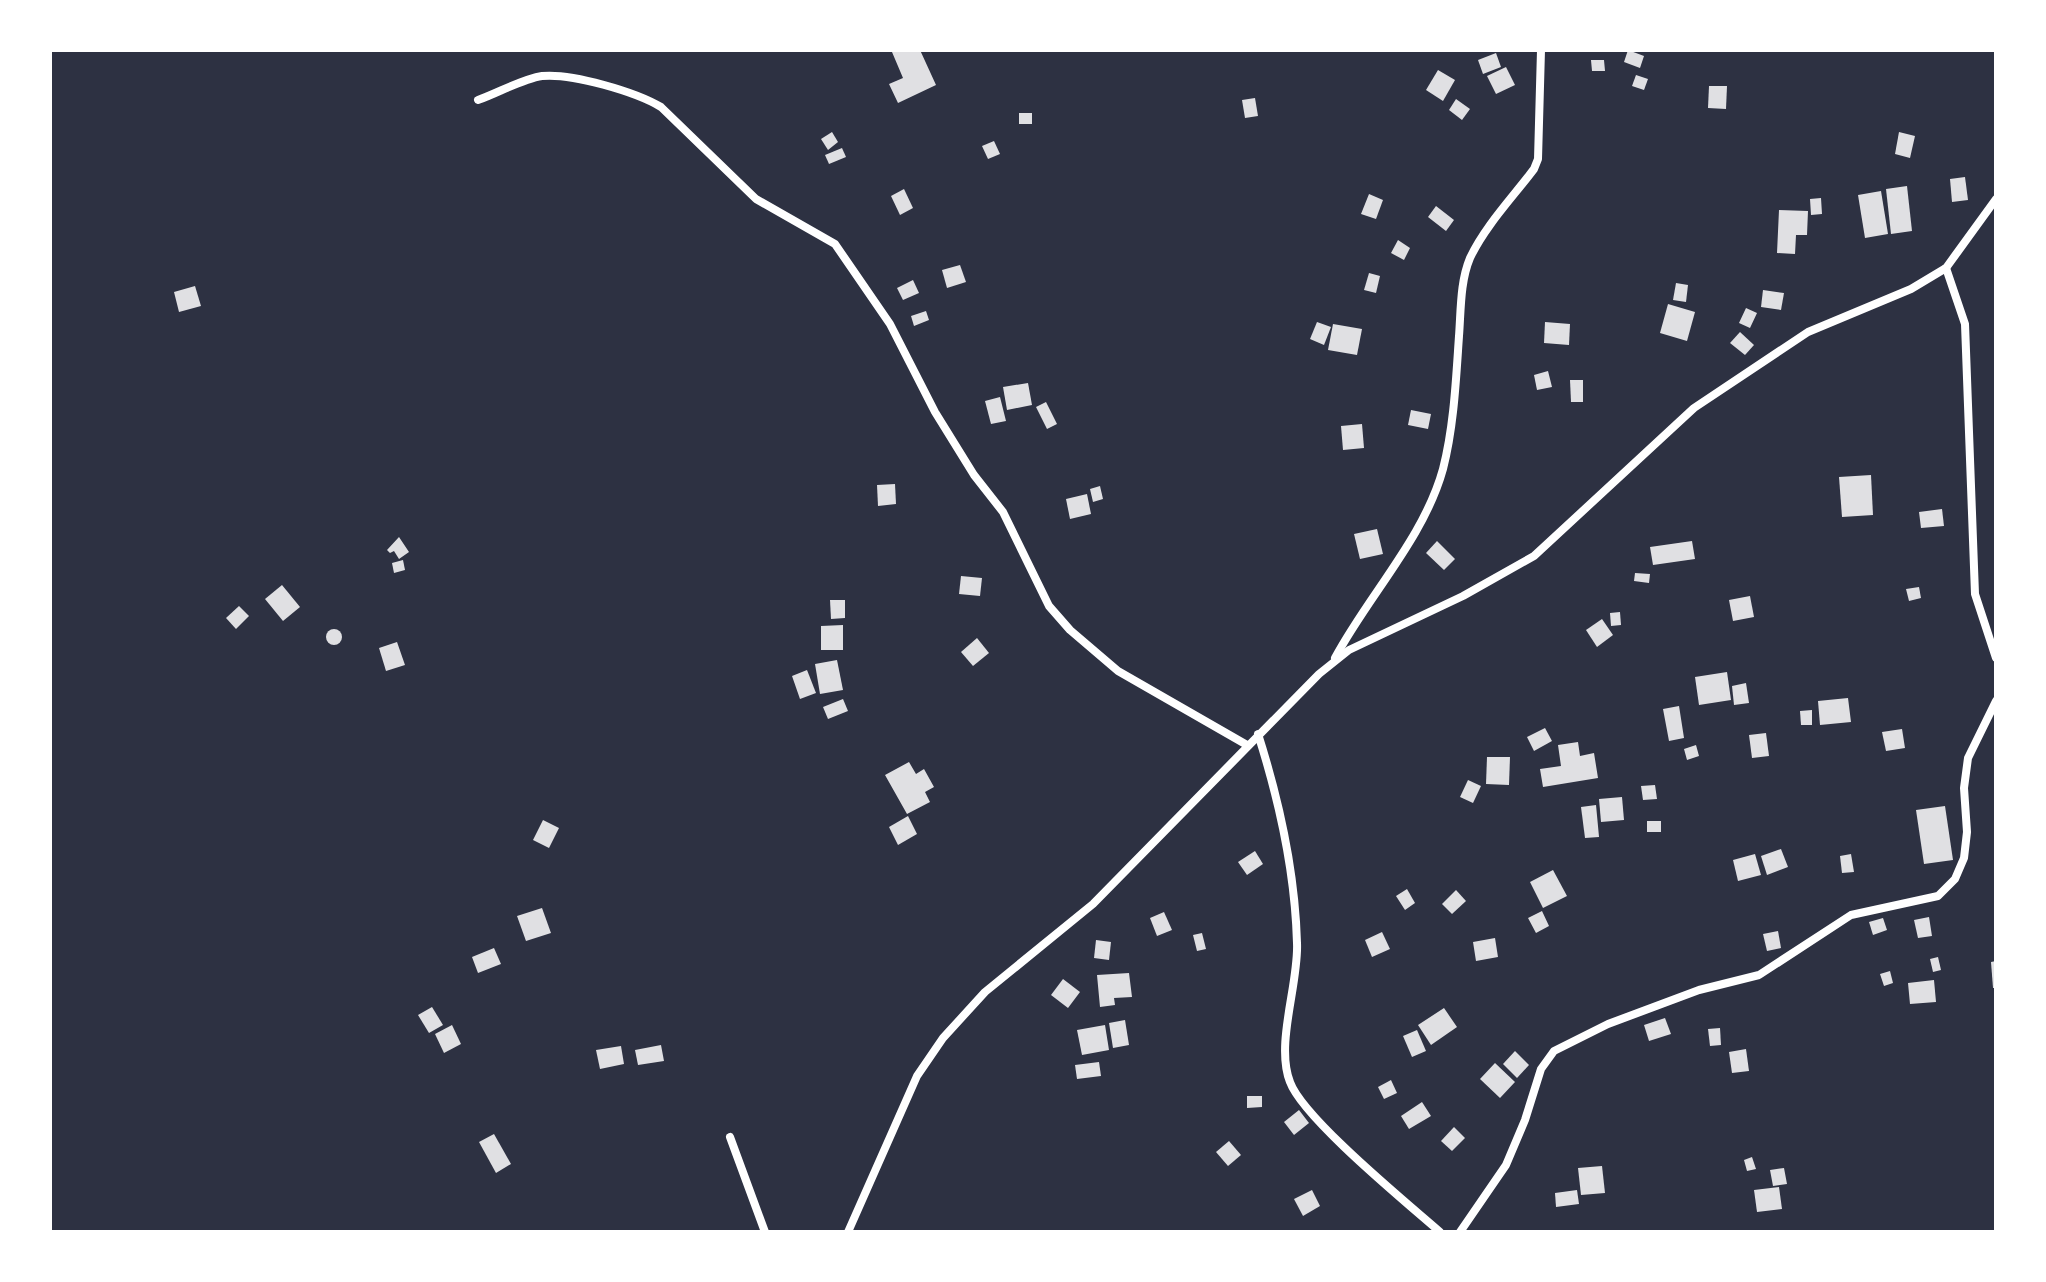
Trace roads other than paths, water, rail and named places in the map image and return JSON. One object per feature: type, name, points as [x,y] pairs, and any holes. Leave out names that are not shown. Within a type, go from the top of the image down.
[{"type":"street","points":[[1333,663],[1356,618],[1429,506],[1443,469],[1450,427],[1462,285],[1469,260],[1480,240],[1534,169],[1538,159],[1541,50]]},
{"type":"street","points":[[478,100],[543,76],[612,87],[644,97],[661,107],[756,199],[835,244],[890,324],[943,425],[1003,512],[1049,606],[1118,671],[1247,745]]},
{"type":"street","points":[[848,1232],[917,1076],[943,1038],[985,992],[1093,904],[1247,745],[1333,663],[1349,650],[1463,596],[1534,556],[1676,423],[1808,332],[1911,289],[1946,268],[1996,199]]},
{"type":"street","points":[[1946,268],[1965,324],[1975,594],[1996,658]]},
{"type":"street","points":[[1460,1232],[1506,1165],[1525,1120],[1541,1069],[1554,1051],[1608,1024],[1699,990],[1759,975],[1827,927],[1851,915],[1938,896],[1955,879],[1964,858],[1967,832],[1964,788],[1968,758],[1996,701]]},
{"type":"street","points":[[1258,734],[1279,801],[1293,876],[1298,946],[1287,1044],[1289,1082],[1314,1115],[1440,1232]]},
{"type":"street","points":[[730,1137],[765,1232]]}]
